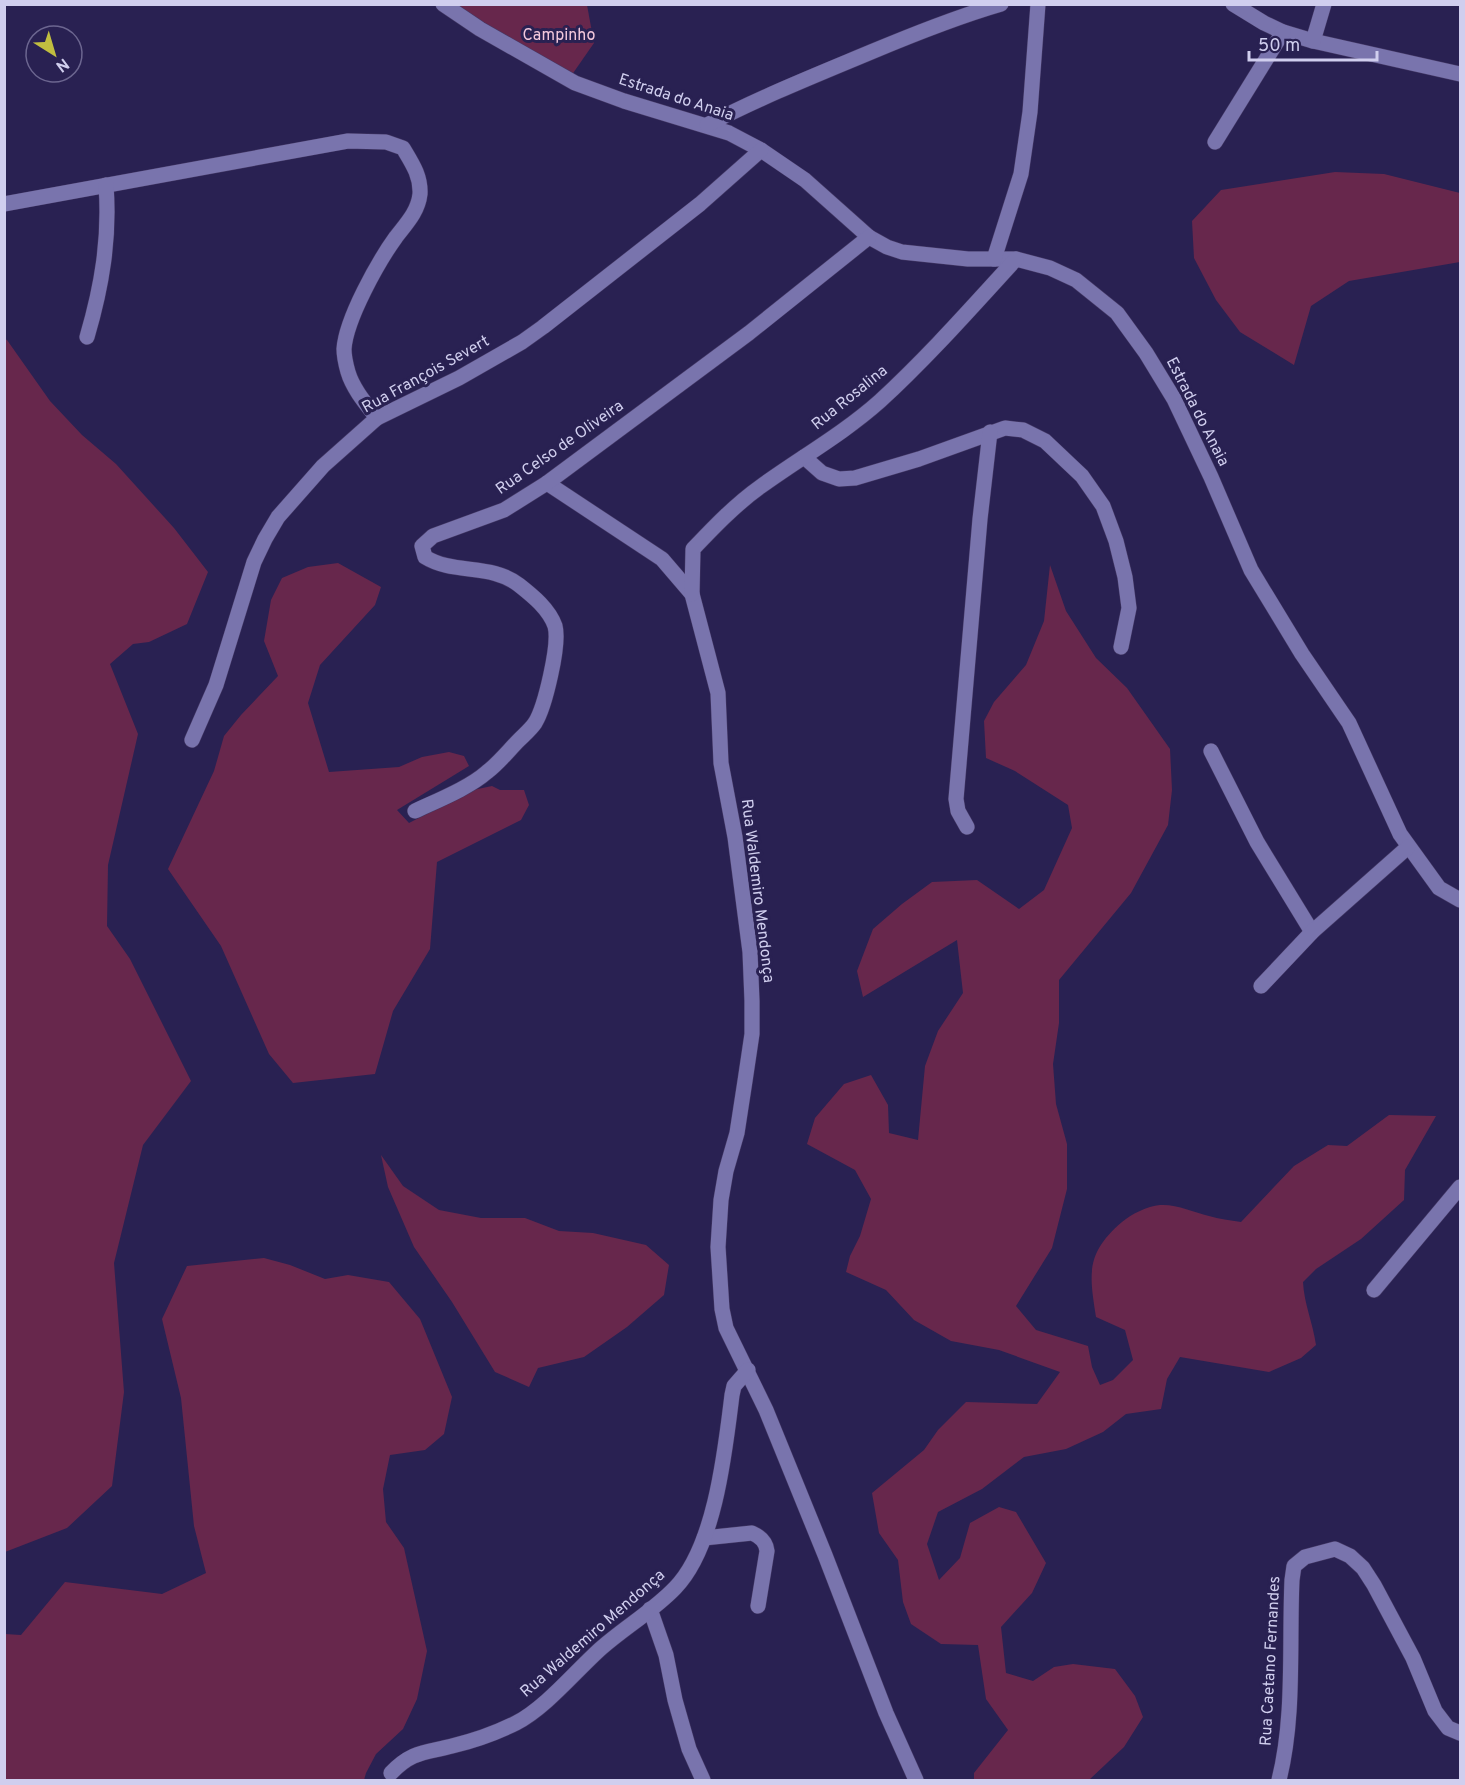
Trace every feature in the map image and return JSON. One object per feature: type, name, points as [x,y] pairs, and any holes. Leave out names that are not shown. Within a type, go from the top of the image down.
[{"type":"street","name":"Estrada do Anaia","points":[[443,4],[480,29],[575,83],[624,101],[707,125],[729,133],[761,150],[805,180],[869,237],[887,247],[902,252],[968,260],[1017,259],[1050,268],[1076,280],[1117,313],[1146,353],[1174,399],[1251,570],[1302,654],[1349,723],[1408,847],[1439,888],[1461,900]]},
{"type":"street","points":[[707,125],[794,83],[972,12],[1001,4]]},
{"type":"street","points":[[994,259],[1021,174],[1030,112],[1038,4]]},
{"type":"street","points":[[1233,4],[1283,32],[1461,74]]},
{"type":"street","points":[[1314,40],[1324,4]]},
{"type":"street","points":[[1215,142],[1283,32]]},
{"type":"street","points":[[4,204],[348,141],[387,142],[403,148],[419,177],[420,196],[412,217],[395,238],[358,305],[347,333],[344,351],[352,382],[376,418]]},
{"type":"street","name":"Rua François Severt","points":[[192,740],[216,685],[254,562],[278,517],[323,466],[376,418],[459,378],[522,342],[700,204],[761,150]]},
{"type":"street","points":[[87,337],[106,256],[108,215],[106,185]]},
{"type":"street","name":"Rua Celso de Oliveira","points":[[415,811],[486,774],[535,723],[548,686],[556,649],[555,627],[548,612],[517,583],[497,573],[470,568],[446,567],[433,562],[425,557],[422,546],[440,533],[504,510],[547,483],[749,333],[869,237]]},
{"type":"street","name":"Rua Rosalina","points":[[662,559],[684,556],[759,488],[852,423],[879,401],[910,372],[1017,259]]},
{"type":"street","points":[[804,457],[822,473],[839,479],[855,478],[919,459],[1005,428],[1023,430],[1045,441],[1082,476],[1103,506],[1116,541],[1125,577],[1129,608],[1120,647]]},
{"type":"street","points":[[967,827],[961,818],[956,799],[980,519],[990,432]]},
{"type":"street","name":"Rua Waldemiro Mendonça","points":[[547,483],[662,559],[692,594],[718,693],[721,764],[735,837],[750,952],[752,1034],[737,1133],[723,1190],[717,1246],[722,1309],[726,1328],[748,1370],[821,1544],[886,1713],[916,1780]]},
{"type":"street","points":[[692,594],[693,549]]},
{"type":"street","points":[[1211,751],[1257,842],[1312,932]]},
{"type":"street","points":[[1261,986],[1312,932],[1408,847]]},
{"type":"street","points":[[1374,1290],[1461,1186]]},
{"type":"street","name":"Rua Waldemiro Mendonça","points":[[391,1773],[403,1760],[420,1753],[453,1746],[518,1722],[558,1689],[615,1635],[663,1600],[690,1570],[704,1538],[718,1483],[734,1386],[748,1370]]},
{"type":"street","points":[[704,1538],[752,1533],[763,1540],[767,1551],[758,1606]]},
{"type":"street","name":"Rua Caetano Fernandes","points":[[1279,1780],[1285,1756],[1290,1686],[1294,1566],[1305,1557],[1323,1551],[1335,1549],[1350,1556],[1363,1568],[1413,1658],[1435,1711],[1448,1728],[1461,1733]]},
{"type":"street","points":[[650,1609],[666,1655],[683,1729],[703,1780]]},
{"type":"green space","name":"Campinho","points":[[444,5],[587,5],[594,43],[569,79]]},
{"type":"green space","points":[[1335,172],[1384,174],[1460,193],[1460,262],[1349,281],[1311,306],[1294,365],[1240,332],[1216,300],[1194,258],[1192,221],[1221,190]]},
{"type":"green space","points":[[5,339],[50,401],[82,435],[116,464],[174,528],[208,572],[187,624],[149,642],[133,644],[110,664],[138,734],[108,865],[107,926],[130,959],[191,1081],[143,1145],[114,1263],[124,1392],[112,1486],[67,1528],[5,1552]]},
{"type":"green space","points":[[338,563],[381,587],[375,605],[320,665],[308,703],[329,772],[399,767],[422,757],[449,752],[464,756],[469,766],[397,810],[409,823],[473,790],[492,786],[500,790],[524,790],[529,805],[521,820],[437,862],[430,949],[393,1011],[375,1074],[293,1083],[269,1054],[221,946],[168,869],[214,771],[224,736],[278,676],[264,641],[271,600],[282,578],[308,567]]},
{"type":"green space","points":[[1050,565],[1066,611],[1096,658],[1127,688],[1170,749],[1172,790],[1168,825],[1131,893],[1059,980],[1059,1023],[1053,1064],[1056,1104],[1067,1144],[1067,1189],[1052,1248],[1016,1306],[1036,1330],[1088,1346],[1092,1367],[1100,1385],[1113,1380],[1133,1360],[1125,1330],[1096,1317],[1092,1276],[1096,1254],[1110,1233],[1122,1222],[1150,1207],[1166,1205],[1241,1222],[1294,1166],[1328,1145],[1347,1146],[1389,1115],[1436,1116],[1405,1170],[1404,1200],[1361,1239],[1316,1269],[1303,1282],[1316,1345],[1301,1358],[1269,1372],[1180,1357],[1167,1379],[1161,1409],[1126,1414],[1103,1432],[1066,1449],[1024,1457],[982,1489],[938,1512],[927,1544],[939,1580],[960,1558],[970,1523],[999,1507],[1016,1512],[1046,1563],[1032,1593],[1001,1627],[1006,1673],[1033,1681],[1054,1667],[1073,1664],[1115,1669],[1135,1696],[1143,1717],[1124,1747],[1089,1780],[974,1780],[974,1773],[1008,1730],[986,1699],[978,1645],[941,1644],[911,1624],[903,1602],[898,1560],[879,1533],[872,1493],[924,1450],[938,1430],[966,1402],[1037,1404],[1060,1372],[999,1350],[951,1341],[914,1320],[886,1290],[846,1272],[871,1199],[855,1170],[807,1144],[815,1118],[844,1084],[871,1075],[888,1105],[889,1133],[918,1140],[925,1066],[938,1031],[963,993],[957,940],[863,997],[857,971],[873,929],[932,882],[977,880],[1019,909],[1044,890],[1072,828],[1068,805],[1015,771],[986,758],[984,721],[994,702],[1026,665],[1044,621]]},
{"type":"green space","points":[[381,1155],[403,1186],[439,1210],[481,1218],[525,1218],[559,1231],[593,1233],[646,1245],[669,1265],[664,1295],[627,1327],[584,1357],[538,1368],[529,1387],[495,1372],[452,1302],[414,1247],[388,1187]]},
{"type":"green space","points":[[264,1258],[290,1265],[325,1279],[348,1275],[389,1282],[420,1319],[452,1397],[444,1434],[425,1450],[390,1455],[383,1489],[386,1522],[404,1548],[427,1651],[417,1699],[403,1729],[376,1754],[364,1780],[5,1780],[5,1634],[21,1635],[65,1582],[162,1594],[206,1573],[194,1526],[181,1398],[162,1319],[187,1266]]}]
